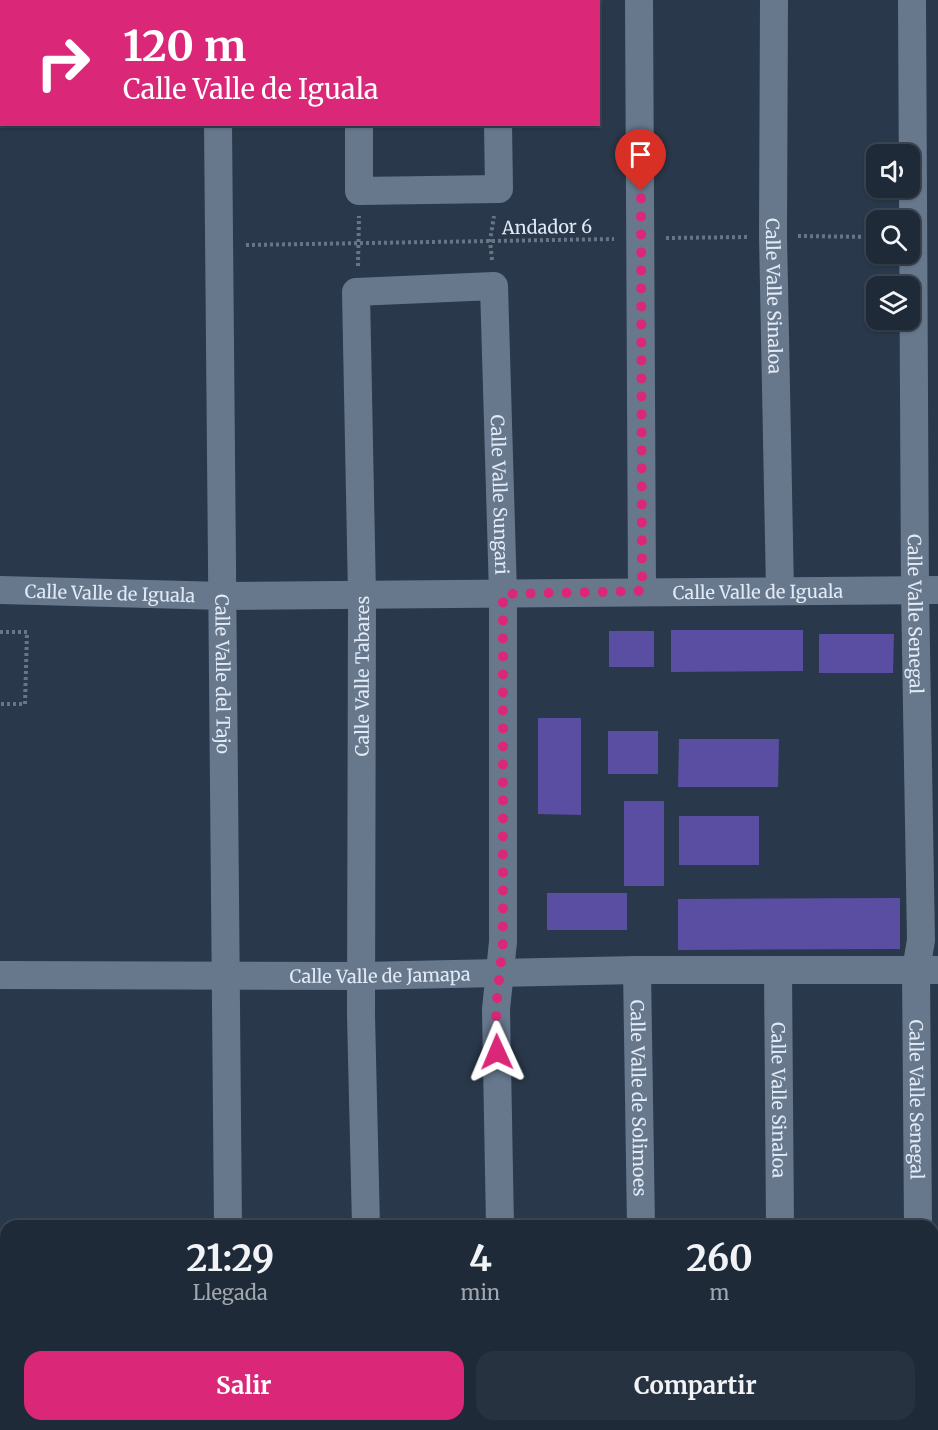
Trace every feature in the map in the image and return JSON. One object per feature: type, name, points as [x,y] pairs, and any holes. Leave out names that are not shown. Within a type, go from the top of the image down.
[{"type":"street","points":[[639,0],[642,591]]},
{"type":"street","name":"Calle Valle Sinaloa","points":[[774,0],[773,236],[780,591]]},
{"type":"street","name":"Calle Valle Senegal","points":[[912,0],[927,591],[921,940],[927,970],[918,1220]]},
{"type":"street","name":"Calle Valle del Tajo","points":[[218,126],[228,1220]]},
{"type":"street","points":[[359,126],[359,191],[499,189],[498,126]]},
{"type":"street","points":[[356,292],[494,286]]},
{"type":"street","name":"Calle Valle Sungari","points":[[494,286],[503,594],[500,974],[496,1009],[500,1220]]},
{"type":"street","name":"Calle Valle Tabares","points":[[356,292],[362,595],[361,976],[366,1220]]},
{"type":"street","name":"Calle Valle de Iguala","points":[[0,590],[223,596],[642,591],[927,591]]},
{"type":"street","name":"Calle Valle de Jamapa","points":[[0,975],[361,976],[638,970],[778,972],[927,970]]},
{"type":"street","name":"Calle Valle de Solimoes","points":[[638,970],[641,1220]]},
{"type":"street","name":"Calle Valle Sinaloa","points":[[778,972],[780,1220]]},
{"type":"path","points":[[494,286],[490,241],[499,189]]},
{"type":"path","points":[[356,292],[359,191]]},
{"type":"path","name":"Andador 6","points":[[218,245],[773,236],[866,237]]},
{"type":"path","points":[[0,632],[27,632],[25,704],[0,704]]},
{"type":"building","points":[[671,630],[803,630],[803,671],[671,672]]},
{"type":"building","points":[[609,631],[654,631],[654,667],[609,667]]},
{"type":"building","points":[[819,634],[894,634],[893,673],[819,673]]},
{"type":"building","points":[[538,718],[581,718],[581,815],[538,814]]},
{"type":"building","points":[[608,731],[658,731],[658,774],[608,774]]},
{"type":"building","points":[[679,739],[779,739],[778,787],[678,787]]},
{"type":"building","points":[[624,801],[664,801],[664,886],[624,886]]},
{"type":"building","points":[[679,816],[759,816],[759,865],[679,865]]},
{"type":"building","points":[[547,893],[627,893],[627,930],[547,930]]},
{"type":"building","points":[[900,898],[900,949],[678,950],[678,899]]},
{"type":"route","points":[[497,1052],[496,1009],[503,942],[503,594],[642,591],[641,191]]}]
